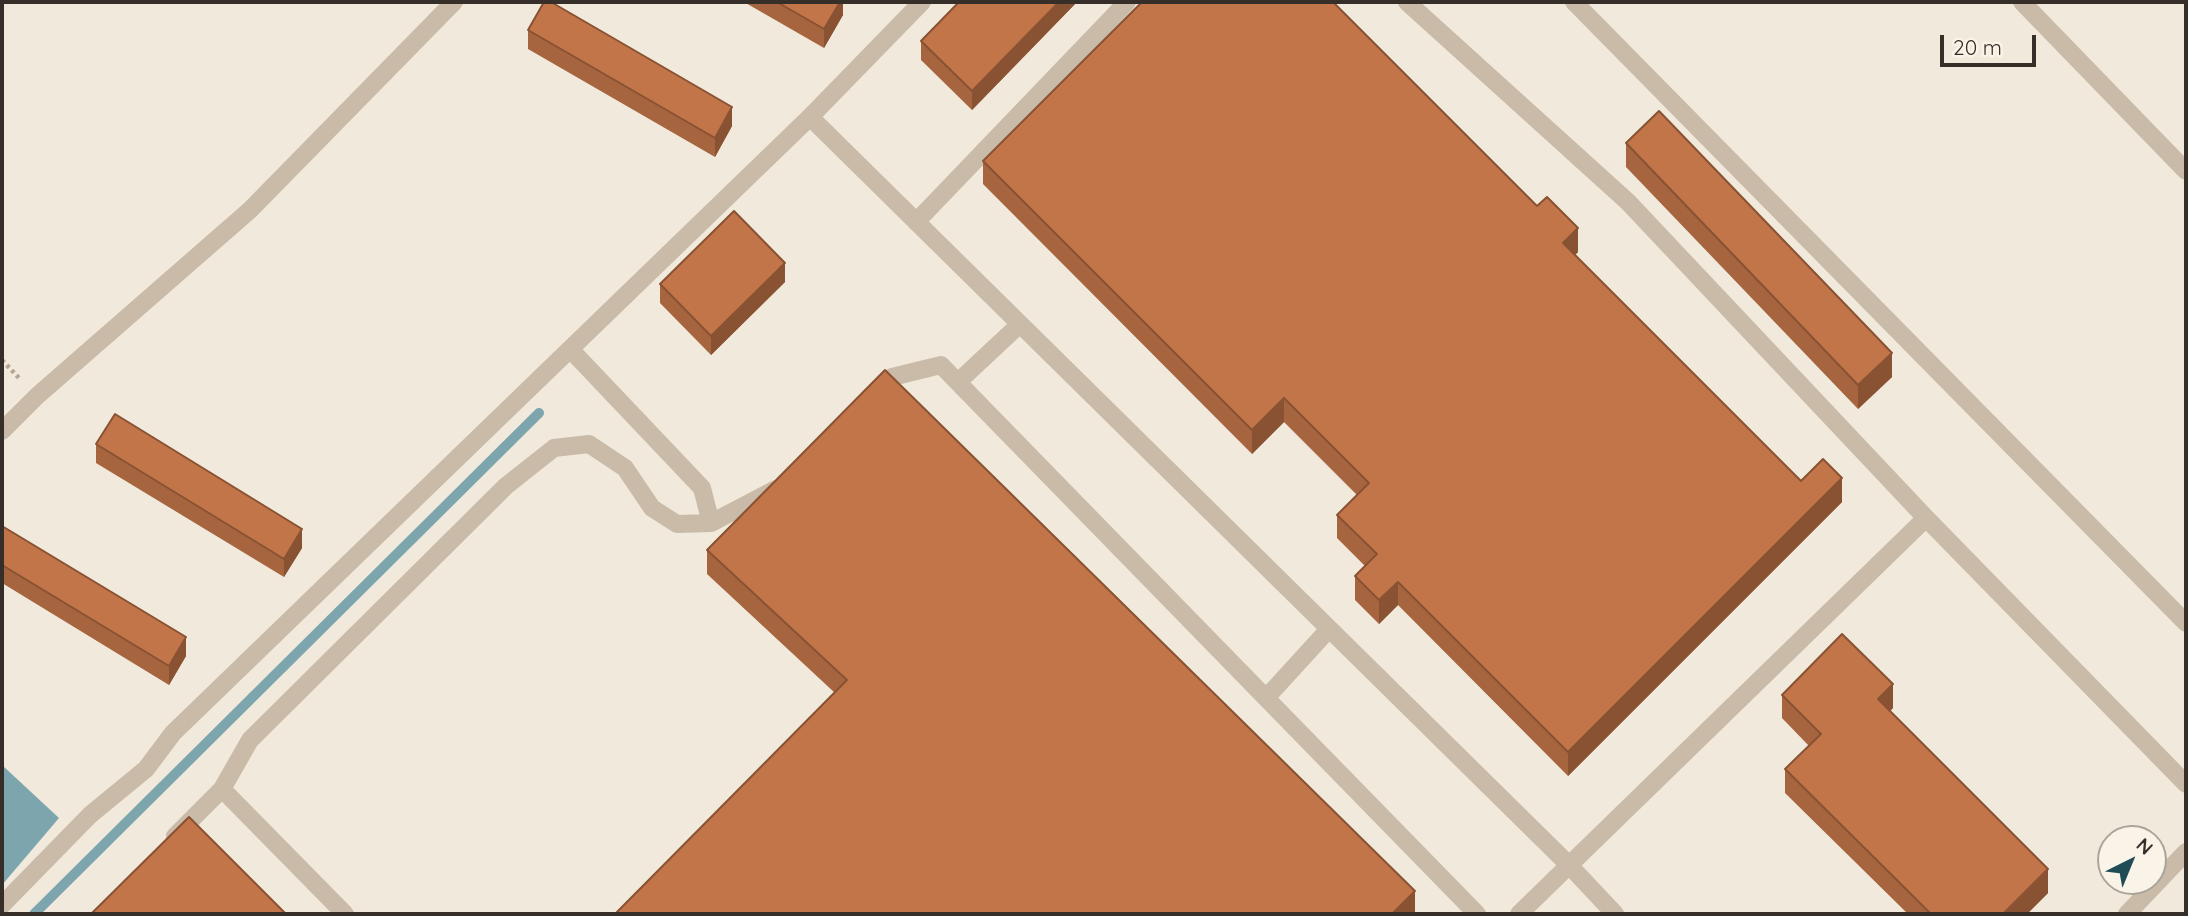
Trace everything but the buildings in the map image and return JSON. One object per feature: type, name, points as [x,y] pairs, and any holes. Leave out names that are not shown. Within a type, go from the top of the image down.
[{"type":"street","points":[[2,431],[37,396],[250,209],[454,2]]},
{"type":"street","points":[[2,905],[90,815],[146,769],[173,733],[810,117],[922,2]]},
{"type":"street","points":[[916,222],[1128,2]]},
{"type":"street","points":[[1407,2],[1628,202],[1926,518],[2186,785]]},
{"type":"street","points":[[1574,2],[2186,623]]},
{"type":"street","points":[[2022,2],[2186,171]]},
{"type":"street","points":[[810,117],[1569,865],[1615,914]]},
{"type":"street","points":[[958,382],[1020,324]]},
{"type":"street","points":[[570,349],[702,488],[711,523]]},
{"type":"street","points":[[862,406],[892,377],[941,365],[1477,914]]},
{"type":"street","points":[[164,847],[222,789],[250,740],[506,486],[554,449],[589,444],[625,468],[652,508],[677,524],[711,523],[771,493],[791,474]]},
{"type":"street","points":[[1519,914],[1926,518]]},
{"type":"street","points":[[1266,698],[1329,629]]},
{"type":"street","points":[[222,789],[345,914]]},
{"type":"street","points":[[2127,914],[2186,852]]},
{"type":"water","points":[[2,765],[59,818],[2,885]]},
{"type":"waterway","points":[[34,914],[539,413]]}]
